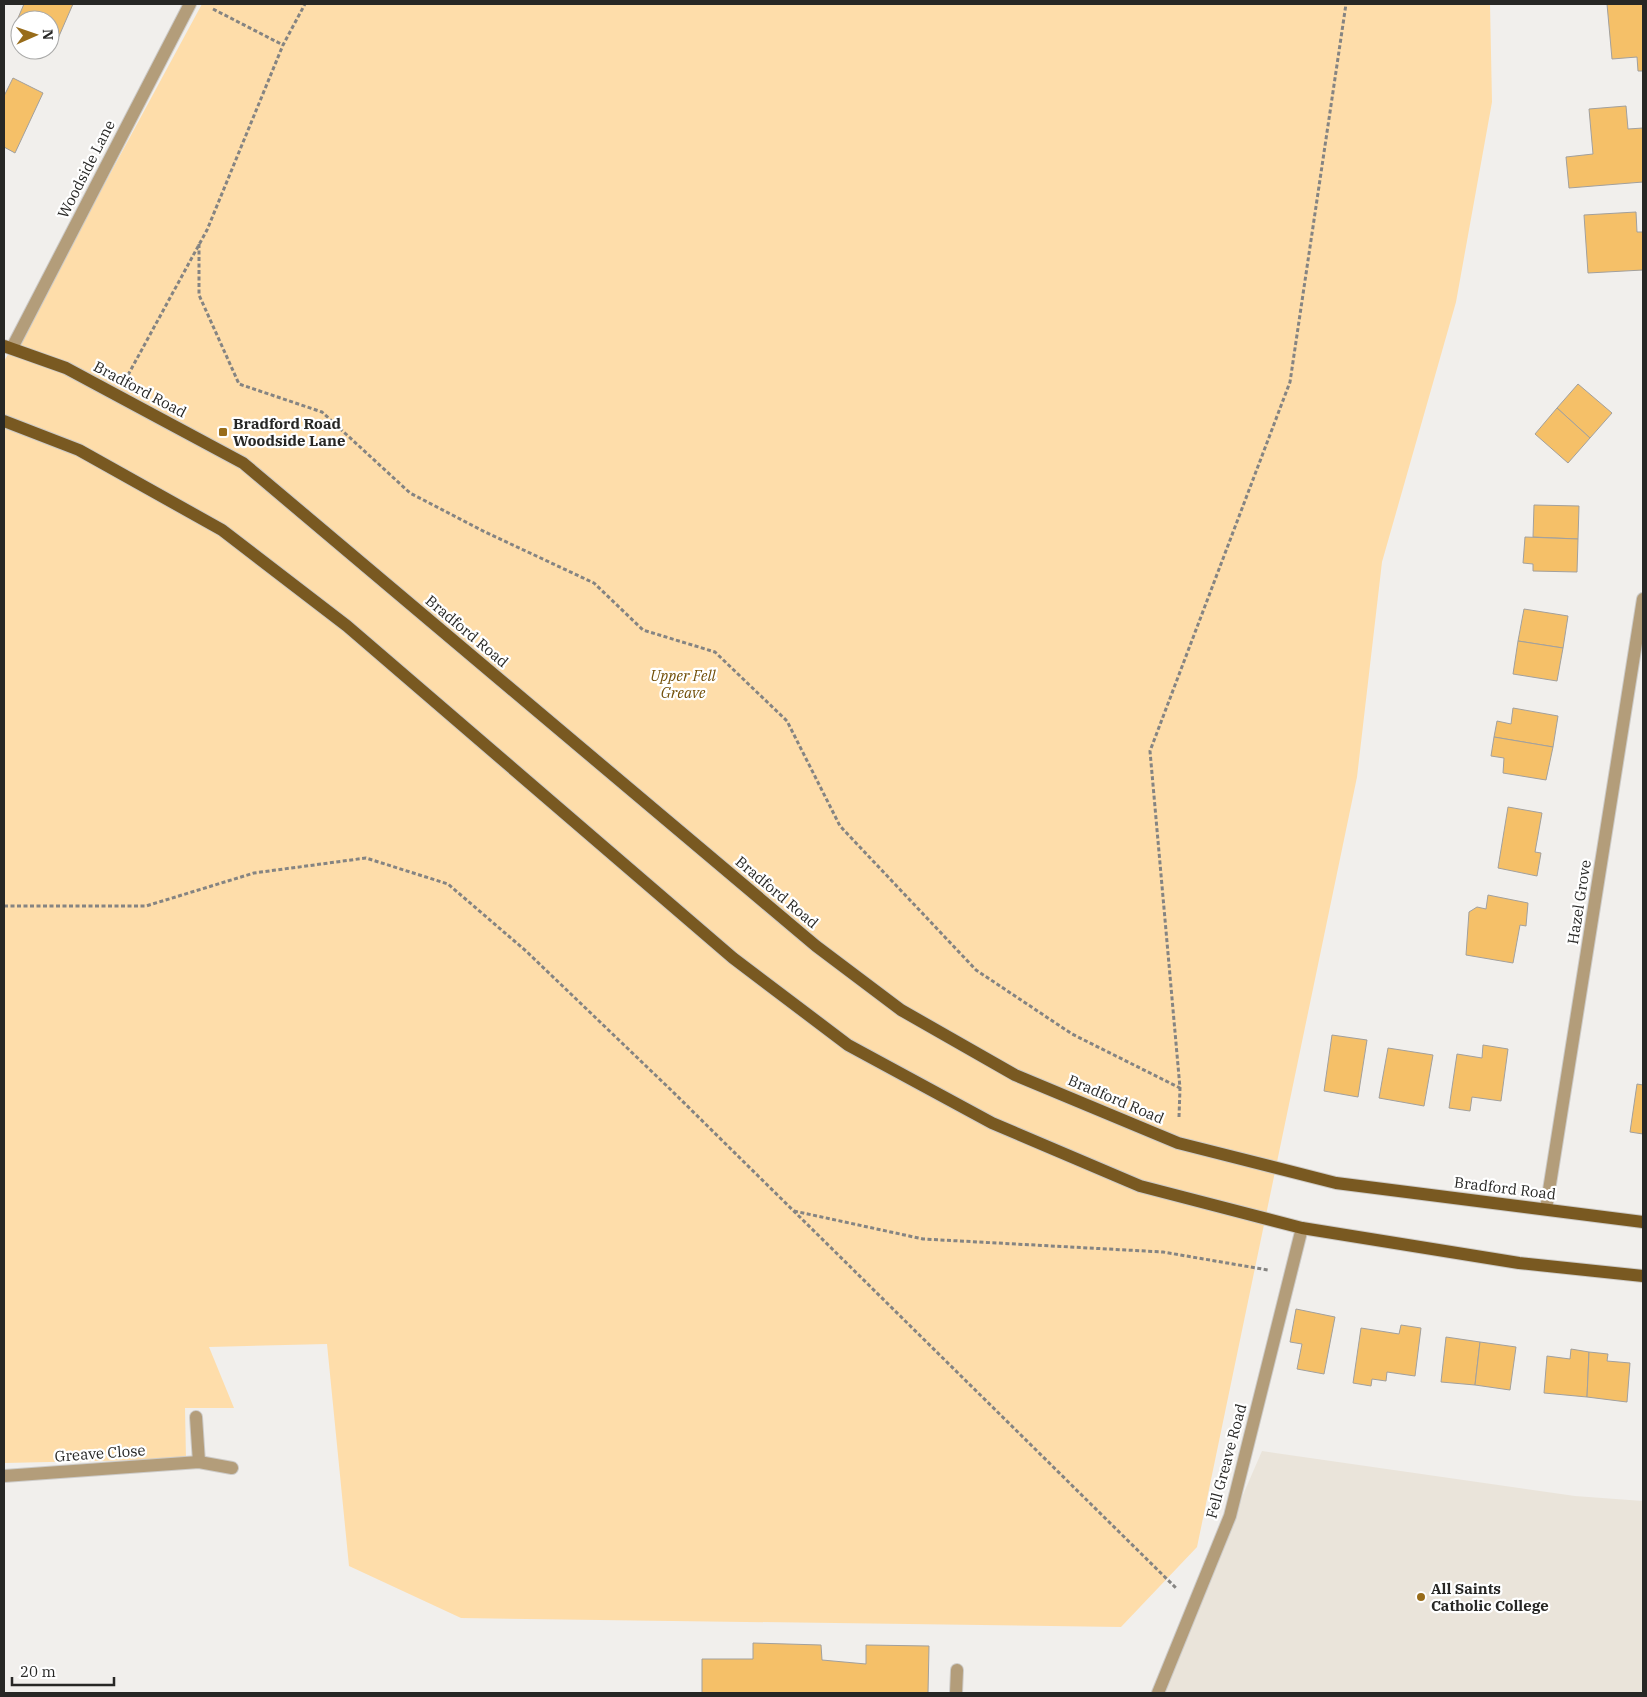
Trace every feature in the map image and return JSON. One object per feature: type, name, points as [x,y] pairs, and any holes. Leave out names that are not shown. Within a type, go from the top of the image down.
[{"type":"main road","name":"Bradford Road","points":[[8,347],[66,368],[243,463],[816,946],[901,1010],[1015,1075],[1178,1143],[1336,1183],[1643,1222]]},
{"type":"main road","points":[[4,421],[79,450],[222,530],[347,626],[733,958],[848,1045],[992,1123],[1140,1186],[1302,1228],[1519,1264],[1643,1276]]},
{"type":"street","name":"Woodside Lane","points":[[8,347],[190,4]]},
{"type":"street","name":"Hazel Grove","points":[[1546,1209],[1643,599]]},
{"type":"street","name":"Fell Greave Road","points":[[1158,1693],[1230,1516],[1302,1228]]},
{"type":"street","points":[[196,1416],[199,1462]]},
{"type":"street","name":"Greave Close","points":[[4,1476],[199,1462],[232,1468]]},
{"type":"street","points":[[956,1693],[957,1670]]},
{"type":"path","points":[[117,396],[207,230],[283,45],[305,4]]},
{"type":"path","points":[[1178,1143],[1180,1088],[1150,751],[1290,382],[1346,4]]},
{"type":"path","points":[[212,8],[283,45]]},
{"type":"path","points":[[199,244],[199,295],[239,384],[322,412],[410,493],[485,532],[594,583],[643,630],[715,652],[787,721],[840,826],[976,970],[1072,1034],[1180,1088]]},
{"type":"path","points":[[4,906],[146,906],[254,873],[366,858],[448,884],[526,951],[670,1089],[1194,1606]]},
{"type":"path","points":[[793,1210],[922,1239],[1163,1252],[1291,1274]]},
{"type":"shaded area","name":"All Saints Catholic College","points":[[1262,1451],[1575,1496],[1643,1501],[1643,1693],[1157,1693]]},
{"type":"green space","name":"Upper Fell Greave","points":[[202,4],[1490,4],[1492,102],[1456,302],[1382,562],[1357,777],[1197,1547],[1121,1627],[461,1618],[349,1566],[327,1344],[209,1347],[234,1408],[185,1408],[186,1459],[4,1463],[4,361],[45,294]]},
{"type":"building","points":[[24,4],[73,4],[60,34],[60,10],[21,10]]},
{"type":"building","points":[[1607,4],[1643,4],[1643,71],[1638,71],[1637,57],[1612,59]]},
{"type":"building","points":[[13,78],[43,93],[15,153],[4,147],[4,96]]},
{"type":"building","points":[[1626,106],[1628,129],[1643,128],[1643,182],[1569,188],[1566,157],[1593,154],[1589,109]]},
{"type":"building","points":[[1636,212],[1637,232],[1643,232],[1643,270],[1588,273],[1584,215]]},
{"type":"building","points":[[1578,384],[1612,413],[1590,438],[1557,408]]},
{"type":"building","points":[[1557,408],[1590,438],[1568,463],[1535,434]]},
{"type":"building","points":[[1534,505],[1579,506],[1578,539],[1533,537]]},
{"type":"building","points":[[1525,537],[1578,539],[1577,572],[1533,571],[1533,564],[1523,563]]},
{"type":"building","points":[[1524,609],[1568,616],[1563,648],[1518,641]]},
{"type":"building","points":[[1518,641],[1563,648],[1557,681],[1513,674]]},
{"type":"building","points":[[1513,708],[1558,716],[1553,747],[1494,737],[1497,721],[1511,724]]},
{"type":"building","points":[[1494,737],[1553,747],[1546,780],[1503,773],[1504,758],[1491,756]]},
{"type":"building","points":[[1508,807],[1542,813],[1535,852],[1541,853],[1537,876],[1498,868]]},
{"type":"building","points":[[1488,895],[1528,903],[1526,926],[1520,925],[1513,963],[1466,955],[1469,912],[1477,907],[1486,909]]},
{"type":"building","points":[[1332,1035],[1367,1040],[1358,1097],[1324,1091]]},
{"type":"building","points":[[1483,1045],[1508,1049],[1501,1101],[1472,1097],[1470,1111],[1449,1108],[1457,1054],[1482,1058]]},
{"type":"building","points":[[1388,1048],[1433,1055],[1424,1106],[1379,1098]]},
{"type":"building","points":[[1637,1084],[1643,1085],[1643,1134],[1630,1132]]},
{"type":"building","points":[[1296,1309],[1335,1317],[1324,1374],[1297,1369],[1302,1344],[1290,1342]]},
{"type":"building","points":[[1401,1325],[1421,1328],[1415,1376],[1387,1372],[1386,1381],[1372,1379],[1371,1386],[1353,1383],[1361,1328],[1399,1334]]},
{"type":"building","points":[[1446,1337],[1480,1342],[1475,1385],[1441,1382]]},
{"type":"building","points":[[1480,1342],[1516,1347],[1510,1390],[1475,1385]]},
{"type":"building","points":[[1571,1349],[1589,1352],[1587,1397],[1544,1393],[1547,1356],[1570,1359]]},
{"type":"building","points":[[1589,1352],[1608,1354],[1607,1361],[1630,1363],[1627,1402],[1587,1397]]},
{"type":"building","points":[[753,1643],[821,1645],[822,1660],[866,1664],[866,1645],[929,1646],[928,1693],[702,1693],[702,1659],[753,1659]]},
{"type":"place","name":"Bradford Road Woodside Lane","points":[[223,432]]},
{"type":"place","name":"All Saints Catholic College","points":[[1421,1597]]}]
